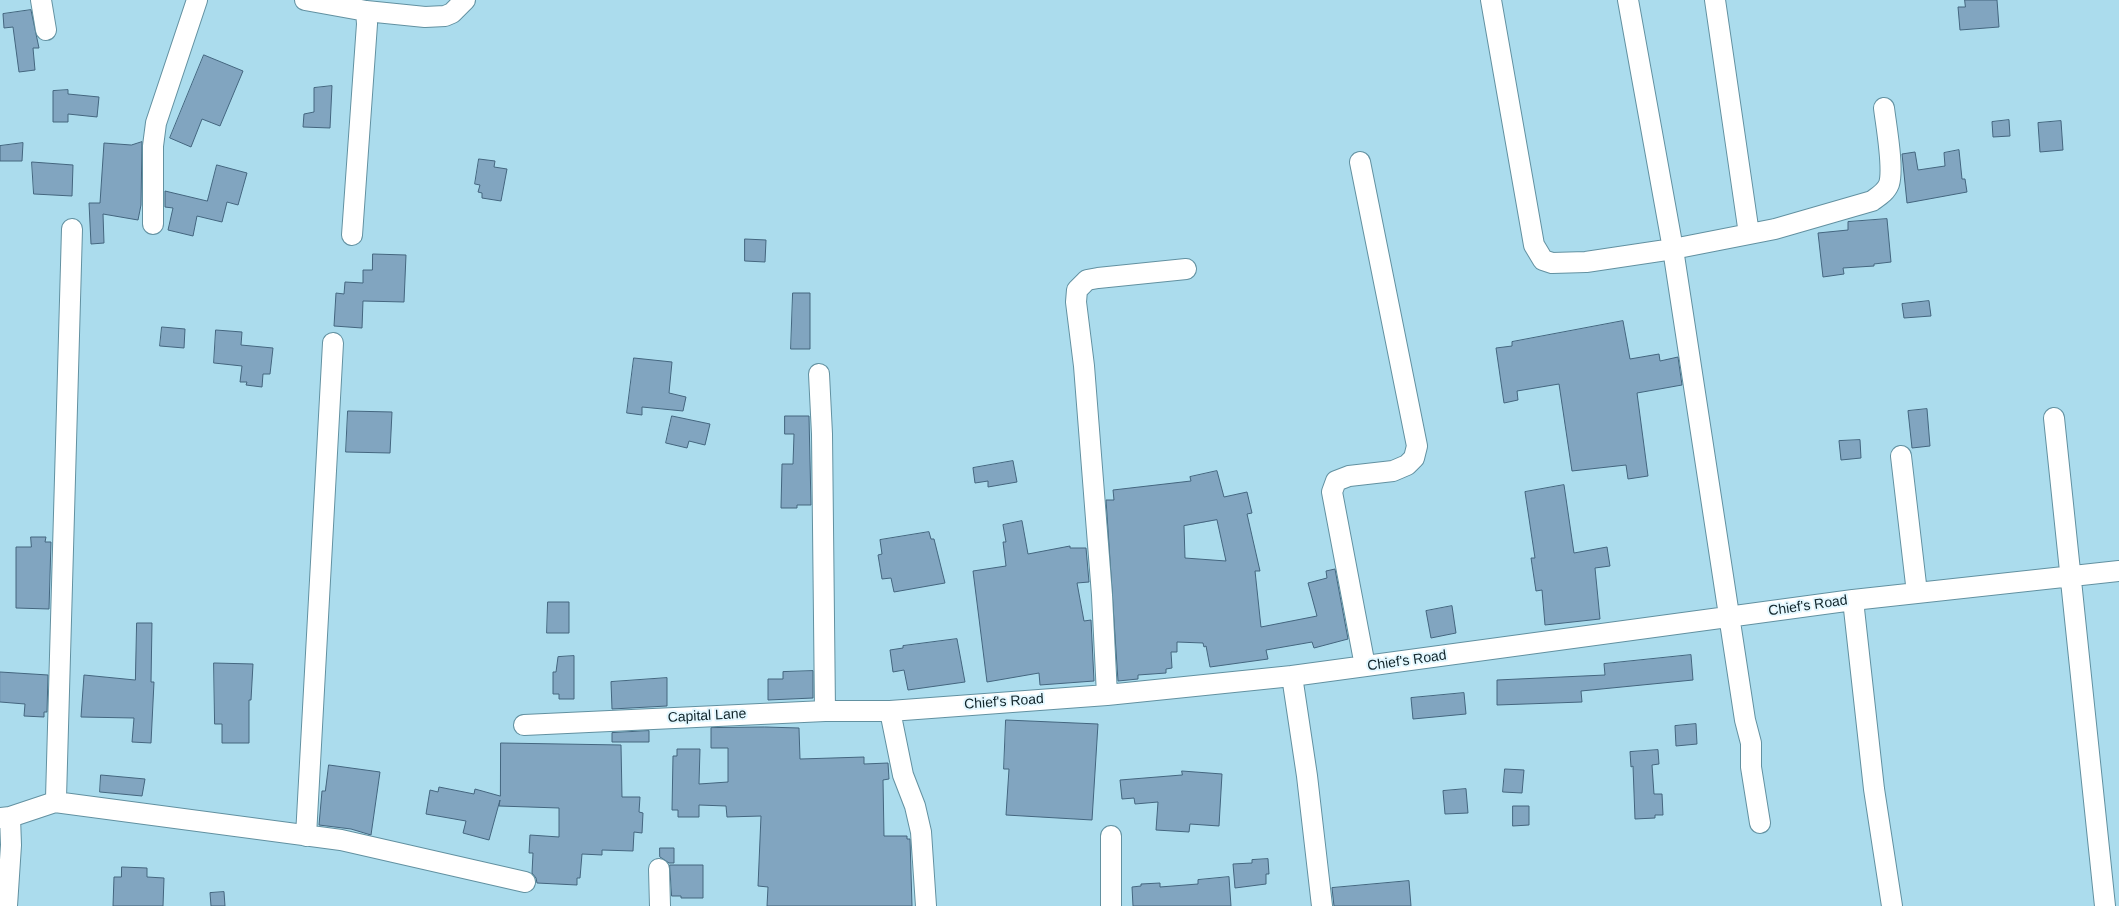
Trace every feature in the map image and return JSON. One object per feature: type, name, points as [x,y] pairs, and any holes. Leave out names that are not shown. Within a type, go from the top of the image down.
[{"type":"street","points":[[41,0],[46,30]]},
{"type":"street","points":[[153,224],[153,146],[156,123],[197,0]]},
{"type":"street","points":[[305,0],[366,11],[437,17],[452,13],[465,0]]},
{"type":"street","points":[[1491,0],[1528,221],[1538,254],[1543,260],[1552,263],[1569,263],[1673,249],[1775,229],[1872,200],[1883,193],[1889,184],[1890,171],[1884,108]]},
{"type":"street","points":[[1628,0],[1673,249],[1730,617],[1744,720],[1751,743],[1751,767],[1760,824]]},
{"type":"street","points":[[1715,0],[1749,234]]},
{"type":"street","points":[[352,235],[368,24],[366,11]]},
{"type":"street","points":[[1360,162],[1417,446],[1414,458],[1407,465],[1393,471],[1349,476],[1336,481],[1332,492],[1365,666]]},
{"type":"street","points":[[56,802],[72,229]]},
{"type":"street","points":[[1108,695],[1084,366],[1076,302],[1077,290],[1088,280],[1098,278],[1186,269]]},
{"type":"street","points":[[306,836],[333,343]]},
{"type":"street","points":[[819,374],[822,434],[825,711]]},
{"type":"street","points":[[2054,418],[2105,906]]},
{"type":"street","points":[[1901,456],[1917,593]]},
{"type":"street","name":"Chief's Road","points":[[890,711],[1108,695],[1292,676],[1853,600],[2119,571]]},
{"type":"street","points":[[1853,600],[1874,789],[1892,906]]},
{"type":"street","points":[[1292,676],[1308,776],[1321,878],[1322,906]]},
{"type":"street","name":"Capital Lane","points":[[524,724],[825,711],[890,711]]},
{"type":"street","points":[[890,711],[903,775],[915,806],[921,832],[926,906]]},
{"type":"street","points":[[7,906],[11,845],[5,818],[56,802],[341,840],[525,882]]},
{"type":"street","points":[[1111,836],[1111,906]]},
{"type":"street","points":[[659,868],[660,906]]},
{"type":"building","points":[[1965,0],[1997,0],[1999,27],[1960,30],[1958,7],[1965,7]]},
{"type":"building","points":[[31,10],[39,48],[33,48],[35,70],[19,72],[13,27],[4,28],[3,14]]},
{"type":"building","points":[[204,55],[243,71],[220,126],[202,119],[191,147],[170,138]]},
{"type":"building","points":[[332,86],[330,128],[303,127],[304,114],[314,112],[314,88]]},
{"type":"building","points":[[68,90],[68,94],[99,97],[97,117],[68,114],[68,122],[53,122],[53,91]]},
{"type":"building","points":[[2009,120],[2010,136],[1993,137],[1992,122]]},
{"type":"building","points":[[2061,121],[2063,150],[2040,152],[2038,123]]},
{"type":"building","points":[[142,142],[141,205],[138,220],[103,214],[104,243],[91,244],[89,203],[100,203],[104,143],[131,145]]},
{"type":"building","points":[[23,143],[22,161],[0,161],[0,146]]},
{"type":"building","points":[[1959,150],[1962,179],[1965,179],[1967,192],[1907,203],[1902,154],[1915,152],[1918,170],[1945,166],[1944,153]]},
{"type":"building","points":[[479,159],[495,161],[494,167],[507,169],[501,201],[482,198],[482,193],[478,192],[480,185],[475,184]]},
{"type":"building","points":[[32,162],[73,165],[72,196],[34,194]]},
{"type":"building","points":[[217,165],[247,173],[238,205],[227,202],[222,222],[197,216],[193,236],[168,230],[173,208],[165,207],[165,191],[207,201]]},
{"type":"building","points":[[1887,219],[1891,262],[1874,264],[1874,266],[1843,268],[1844,274],[1823,277],[1818,233],[1848,230],[1848,222]]},
{"type":"building","points":[[745,239],[766,240],[765,262],[745,261]]},
{"type":"building","points":[[373,254],[406,255],[404,302],[363,301],[362,328],[334,326],[336,293],[344,294],[345,282],[363,283],[363,270],[372,270]]},
{"type":"building","points":[[793,293],[810,293],[810,349],[791,349]]},
{"type":"building","points":[[1929,301],[1931,316],[1904,318],[1902,304]]},
{"type":"building","points":[[1623,321],[1630,359],[1659,354],[1660,361],[1678,357],[1682,385],[1637,393],[1648,476],[1628,479],[1626,465],[1572,471],[1559,384],[1517,391],[1518,400],[1504,403],[1496,348],[1512,346],[1512,342]]},
{"type":"building","points":[[162,327],[185,329],[184,348],[160,346]]},
{"type":"building","points":[[216,330],[242,332],[241,345],[273,348],[270,374],[263,374],[262,387],[246,385],[247,382],[240,382],[242,366],[214,363]]},
{"type":"building","points":[[634,358],[672,362],[669,393],[686,397],[683,411],[642,407],[642,415],[627,413]]},
{"type":"building","points":[[1927,409],[1930,446],[1912,448],[1908,411]]},
{"type":"building","points":[[348,411],[392,412],[390,453],[346,452]]},
{"type":"building","points":[[672,416],[710,424],[705,445],[689,441],[687,448],[666,443]]},
{"type":"building","points":[[785,416],[809,416],[811,505],[797,505],[797,508],[781,508],[782,464],[793,464],[794,434],[785,434]]},
{"type":"building","points":[[1860,440],[1861,458],[1841,460],[1839,441]]},
{"type":"building","points":[[1013,461],[1017,482],[988,487],[988,481],[975,483],[973,468]]},
{"type":"building","points":[[1217,471],[1224,497],[1247,492],[1252,513],[1247,514],[1260,571],[1255,571],[1261,627],[1317,616],[1308,583],[1327,578],[1326,571],[1335,569],[1348,639],[1314,648],[1312,642],[1266,650],[1268,659],[1210,667],[1206,646],[1204,647],[1203,643],[1177,642],[1177,652],[1171,652],[1172,668],[1166,669],[1166,673],[1138,675],[1138,679],[1118,681],[1106,500],[1114,500],[1113,490],[1191,481],[1190,477]],"holes":[[[1217,520],[1226,561],[1185,558],[1184,526]]]},
{"type":"building","points":[[1564,485],[1574,553],[1607,547],[1610,566],[1595,568],[1600,619],[1545,625],[1542,590],[1536,591],[1531,558],[1535,558],[1525,492]]},
{"type":"building","points":[[1022,521],[1028,554],[1070,546],[1070,548],[1086,548],[1089,582],[1077,583],[1084,621],[1091,620],[1094,681],[1040,685],[1039,673],[987,682],[973,571],[1006,566],[1003,542],[1006,542],[1003,525]]},
{"type":"building","points":[[929,532],[931,539],[934,539],[945,583],[894,592],[891,578],[882,579],[878,555],[882,554],[880,540]]},
{"type":"building","points":[[31,537],[46,537],[45,542],[51,542],[49,609],[16,608],[16,547],[31,547]]},
{"type":"building","points":[[548,602],[569,602],[569,633],[547,633]]},
{"type":"building","points":[[1452,606],[1456,633],[1431,638],[1426,611]]},
{"type":"building","points":[[137,623],[152,623],[151,682],[154,682],[151,743],[132,742],[134,718],[81,717],[84,675],[135,680]]},
{"type":"building","points":[[957,639],[965,682],[908,690],[904,670],[893,672],[890,650],[903,648],[903,646]]},
{"type":"building","points":[[1691,655],[1693,680],[1581,691],[1582,702],[1497,705],[1497,680],[1605,675],[1604,664]]},
{"type":"building","points":[[574,656],[574,699],[559,699],[559,694],[553,694],[553,672],[556,672],[558,657]]},
{"type":"building","points":[[214,663],[253,664],[251,700],[249,700],[249,743],[222,743],[222,724],[215,724]]},
{"type":"building","points":[[813,671],[813,698],[768,700],[768,679],[783,679],[783,672]]},
{"type":"building","points":[[0,672],[48,675],[47,712],[44,712],[44,717],[24,716],[25,704],[0,702]]},
{"type":"building","points":[[667,678],[667,706],[612,709],[611,682]]},
{"type":"building","points":[[1464,693],[1466,714],[1413,719],[1411,698]]},
{"type":"building","points":[[1006,720],[1098,724],[1092,820],[1006,815],[1009,769],[1004,769]]},
{"type":"building","points":[[1696,724],[1697,744],[1676,746],[1675,726]]},
{"type":"building","points":[[711,728],[799,728],[800,759],[864,757],[864,764],[888,763],[889,779],[883,780],[884,836],[907,836],[907,839],[910,839],[912,906],[767,906],[768,887],[758,886],[761,816],[727,817],[726,806],[699,805],[699,817],[678,817],[678,810],[672,810],[673,756],[677,756],[677,749],[700,749],[699,784],[728,782],[728,748],[711,748]]},
{"type":"building","points":[[649,731],[649,742],[612,742],[612,733]]},
{"type":"building","points":[[501,743],[621,745],[622,797],[640,797],[639,812],[643,813],[642,833],[634,832],[633,851],[602,850],[602,855],[582,854],[580,878],[577,878],[577,885],[537,883],[532,873],[533,853],[529,853],[530,835],[559,837],[559,808],[499,806],[500,800],[489,840],[463,833],[466,821],[426,814],[430,790],[438,792],[439,787],[474,794],[475,789],[500,796]]},
{"type":"building","points":[[1658,750],[1659,764],[1652,765],[1654,794],[1662,794],[1663,815],[1655,815],[1655,818],[1635,819],[1633,766],[1631,767],[1630,752]]},
{"type":"building","points":[[329,765],[380,772],[371,835],[351,829],[319,825],[322,791],[325,791]]},
{"type":"building","points":[[1505,769],[1524,770],[1522,793],[1503,792]]},
{"type":"building","points":[[1182,771],[1222,774],[1219,826],[1190,824],[1189,832],[1156,830],[1158,802],[1135,804],[1134,798],[1122,799],[1120,780],[1182,775]]},
{"type":"building","points":[[101,775],[145,779],[142,796],[100,792]]},
{"type":"building","points":[[1466,789],[1468,813],[1445,814],[1443,791]]},
{"type":"building","points":[[1513,806],[1529,806],[1529,825],[1513,826]]},
{"type":"building","points":[[660,848],[674,848],[674,863],[669,863],[660,857]]},
{"type":"building","points":[[1268,859],[1269,874],[1266,874],[1266,884],[1235,888],[1233,864],[1252,863],[1252,860]]},
{"type":"building","points":[[670,865],[703,865],[703,898],[672,896]]},
{"type":"building","points":[[122,867],[147,868],[147,877],[164,878],[163,906],[113,906],[114,877],[121,877]]},
{"type":"building","points":[[1229,877],[1231,906],[1133,906],[1132,887],[1141,886],[1141,884],[1160,883],[1160,887],[1198,884],[1198,880]]},
{"type":"building","points":[[1409,881],[1411,906],[1334,906],[1332,888]]},
{"type":"building","points":[[224,892],[225,906],[211,906],[210,893]]}]
